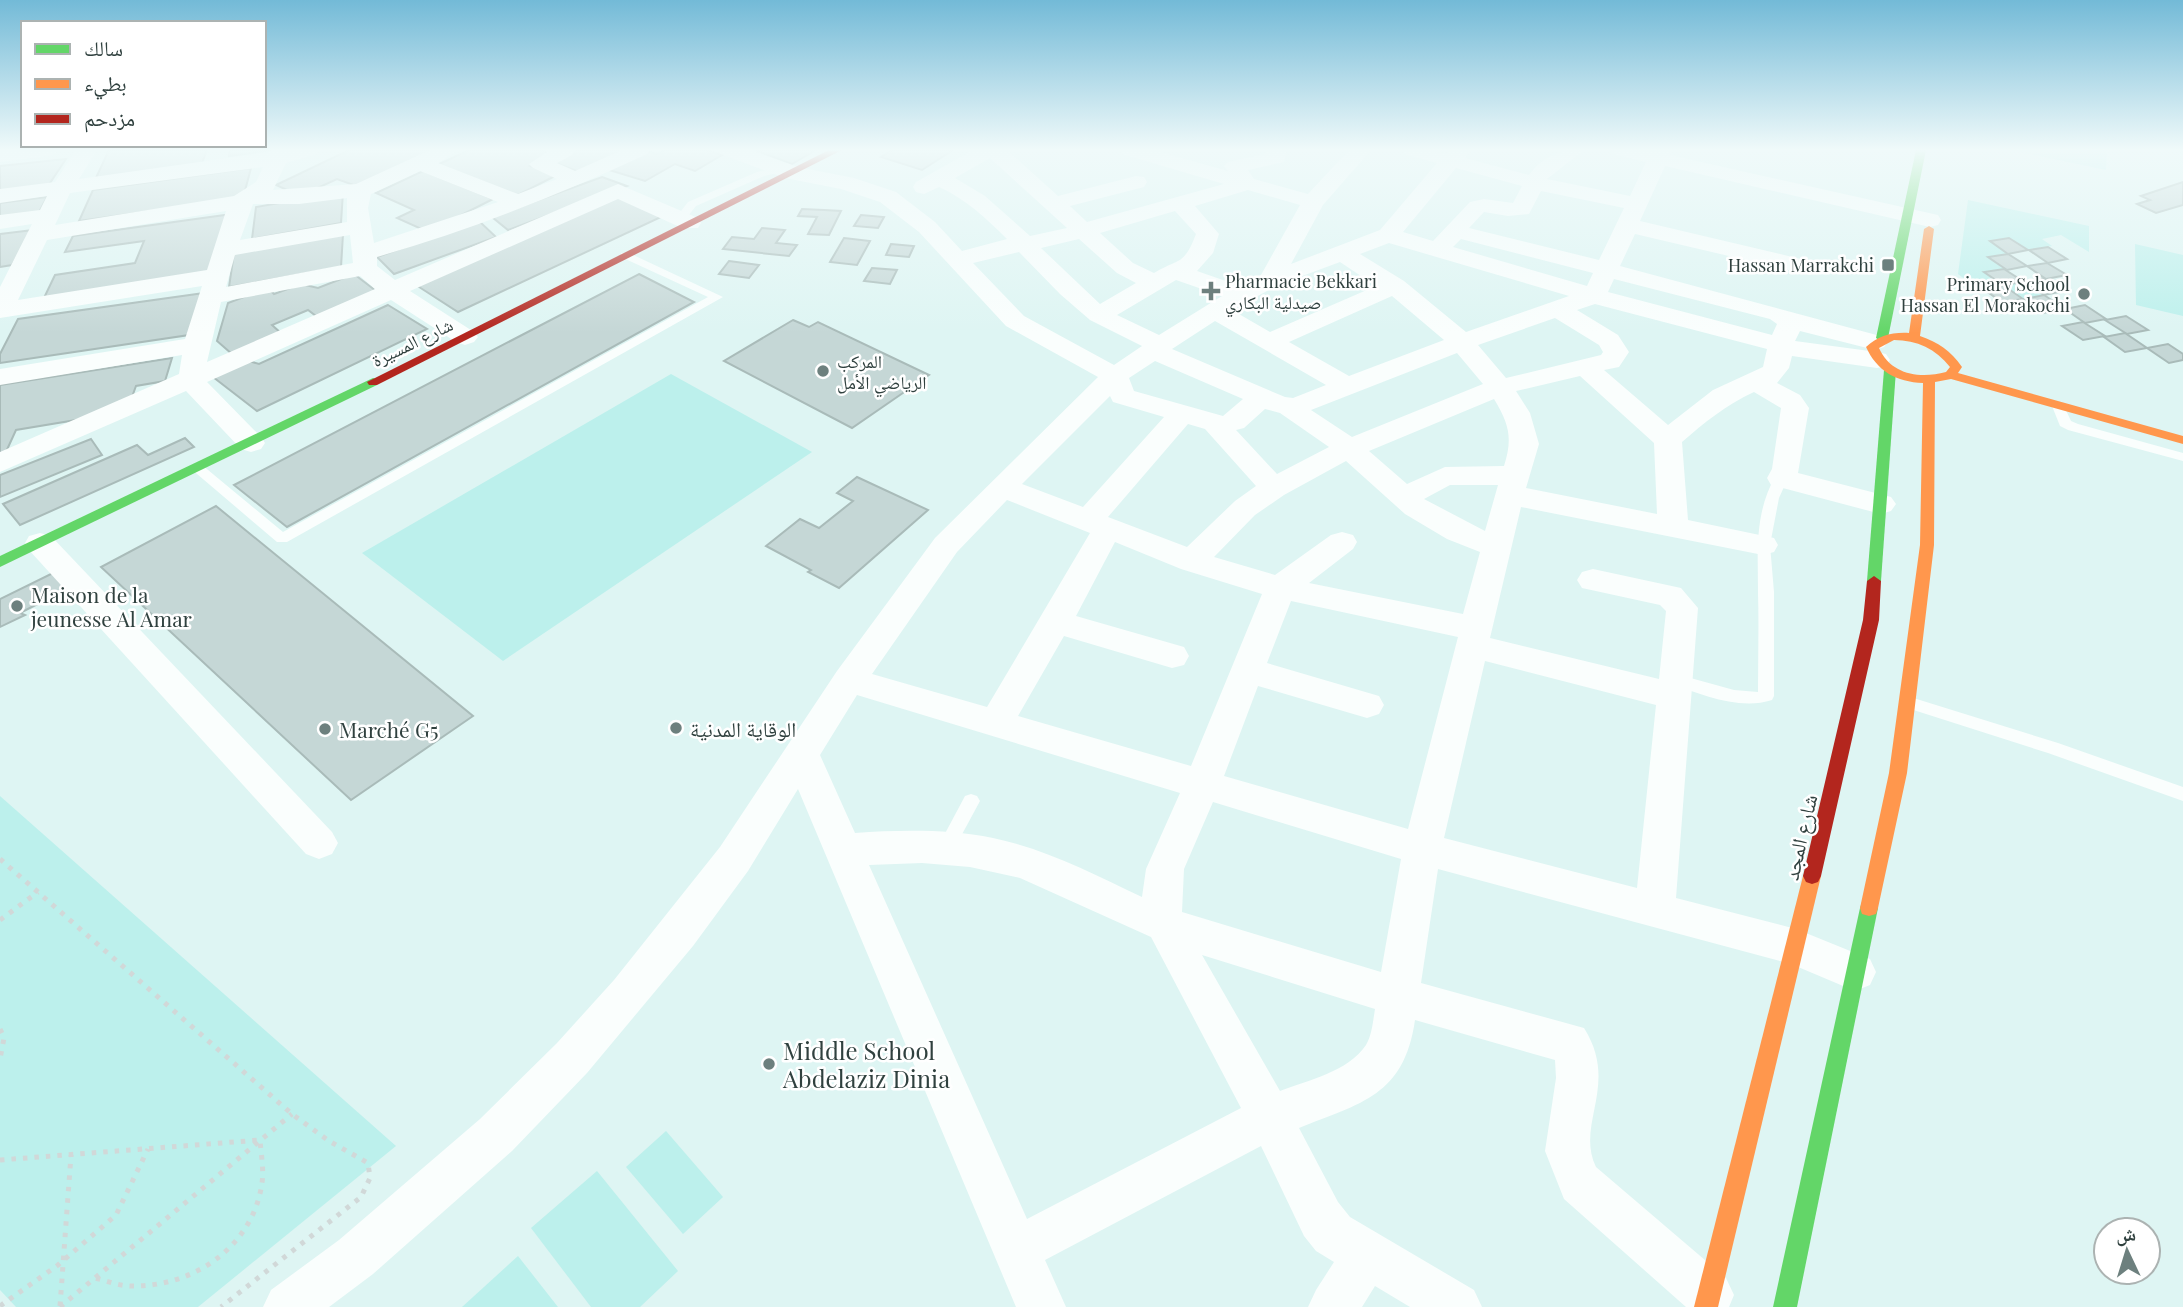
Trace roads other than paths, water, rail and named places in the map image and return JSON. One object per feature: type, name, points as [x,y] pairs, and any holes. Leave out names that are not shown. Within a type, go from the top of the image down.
[{"type":"main road","name":"شارع المسيرة","points":[[0,562],[251,443],[465,337],[705,211]]},
{"type":"main road","name":"شارع المجد","points":[[1707,1301],[1796,947],[1871,620],[1881,503],[1881,353],[1907,211]]},
{"type":"main road","points":[[1914,338],[1932,214]]},
{"type":"main road","points":[[1881,353],[1914,338],[1940,348],[1950,356],[1955,366],[1951,375]]},
{"type":"main road","points":[[1881,353],[1929,380],[1951,375],[2183,440]]},
{"type":"main road","points":[[1950,356],[1968,358]]},
{"type":"main road","points":[[1784,1307],[1898,773],[1927,545],[1929,380]]},
{"type":"street","points":[[51,211],[10,273],[0,310],[214,287],[366,260],[489,211]]},
{"type":"street","points":[[0,222],[45,224],[149,211]]},
{"type":"street","points":[[191,381],[196,345],[224,250],[239,211]]},
{"type":"street","points":[[358,211],[366,260],[393,291],[465,337]]},
{"type":"street","points":[[0,463],[573,211]]},
{"type":"street","points":[[663,211],[685,221]]},
{"type":"street","points":[[907,211],[927,227],[1015,321],[1115,376],[1123,396],[1216,425],[1234,422],[1262,397]]},
{"type":"street","points":[[987,211],[1073,294],[1100,315],[1158,348],[1262,397],[1288,406],[1349,448],[1403,498],[1434,520],[1496,547]]},
{"type":"street","points":[[1065,211],[1125,268],[1153,282]]},
{"type":"street","points":[[956,260],[1086,230],[1154,211]]},
{"type":"street","points":[[1182,272],[1201,253],[1208,234],[1187,211]]},
{"type":"street","points":[[1270,280],[1308,211]]},
{"type":"street","points":[[288,1307],[356,1257],[430,1195],[496,1135],[572,1058],[679,933],[734,859],[849,680],[946,545],[1115,376],[1214,310],[1270,280],[1388,235],[1408,211]]},
{"type":"street","points":[[1438,250],[1455,232],[1469,211]]},
{"type":"street","points":[[1620,211],[1810,268]]},
{"type":"street","points":[[1288,406],[1303,405],[1462,342],[1594,296],[1634,211]]},
{"type":"street","points":[[1895,211],[1932,214]]},
{"type":"street","points":[[224,250],[359,227]]},
{"type":"street","points":[[1455,232],[1779,314],[1786,333],[1776,368],[1770,376],[1723,396],[1702,410],[1668,440]]},
{"type":"street","points":[[1388,235],[1594,296],[1881,353]]},
{"type":"street","points":[[1016,1250],[1270,1117],[1355,1084],[1380,1062],[1391,1039],[1422,849],[1496,547],[1525,443],[1523,430],[1500,387],[1462,342],[1395,286],[1344,254]]},
{"type":"street","points":[[1100,315],[1170,272],[1182,272],[1242,295]]},
{"type":"street","points":[[1268,342],[1395,286]]},
{"type":"street","points":[[1192,561],[1229,522],[1274,488],[1349,448],[1500,387],[1610,361],[1616,352],[1609,340],[1558,309]]},
{"type":"street","points":[[1214,310],[1349,387]]},
{"type":"street","points":[[0,377],[196,345]]},
{"type":"street","points":[[1586,368],[1668,440],[1673,526]]},
{"type":"street","points":[[191,381],[251,443]]},
{"type":"street","points":[[1757,383],[1790,401],[1795,408],[1786,469],[1781,478],[1881,503]]},
{"type":"street","points":[[996,723],[1056,622],[1098,524],[1181,415]]},
{"type":"street","points":[[1216,425],[1274,488]]},
{"type":"street","points":[[1403,498],[1445,476],[1514,485],[1673,526],[1763,545]]},
{"type":"street","points":[[1003,487],[1192,561],[1280,588],[1675,688]]},
{"type":"street","points":[[1342,542],[1280,588],[1202,785],[1165,869],[1161,905],[1164,924],[1270,1117],[1321,1219],[1334,1234],[1457,1307]]},
{"type":"street","points":[[40,543],[319,843]]},
{"type":"street","points":[[1593,580],[1670,596],[1679,603],[1682,617],[1655,908]]},
{"type":"street","points":[[1056,622],[1172,656]]},
{"type":"street","points":[[1247,670],[1367,705]]},
{"type":"street","points":[[849,680],[1422,849],[1796,947],[1856,972]]},
{"type":"street","points":[[802,754],[1041,1307]]},
{"type":"street","points":[[844,850],[947,846],[1011,859],[1046,870],[1164,924],[1399,997],[1569,1043],[1579,1065],[1568,1145],[1571,1166],[1580,1183],[1707,1301]]},
{"type":"street","points":[[1333,1307],[1367,1255]]},
{"type":"lane","points":[[197,468],[282,539],[717,298],[625,255]]},
{"type":"lane","points":[[2058,406],[2065,423],[2073,427],[2183,457]]},
{"type":"lane","points":[[1675,688],[1754,699],[1766,696],[1763,545],[1772,498],[1781,478]]},
{"type":"lane","points":[[1907,702],[2052,748],[2183,794]]},
{"type":"lane","points":[[947,846],[971,801]]},
{"type":"place","name":"Hassan Marrakchi","points":[[1888,265]]},
{"type":"place","name":"Pharmacie Bekkari صيدلية البكاري","points":[[1211,291]]},
{"type":"place","name":"Primary School Hassan El Morakochi","points":[[2084,294]]},
{"type":"place","name":"المركب الرياضي الأمل","points":[[823,371]]},
{"type":"place","name":"Maison de la jeunesse Al Amar","points":[[17,606]]},
{"type":"place","name":"الوقاية المدنية","points":[[676,728]]},
{"type":"place","name":"Marché G5","points":[[325,729]]},
{"type":"place","name":"Middle School Abdelaziz Dinia","points":[[769,1064]]}]
